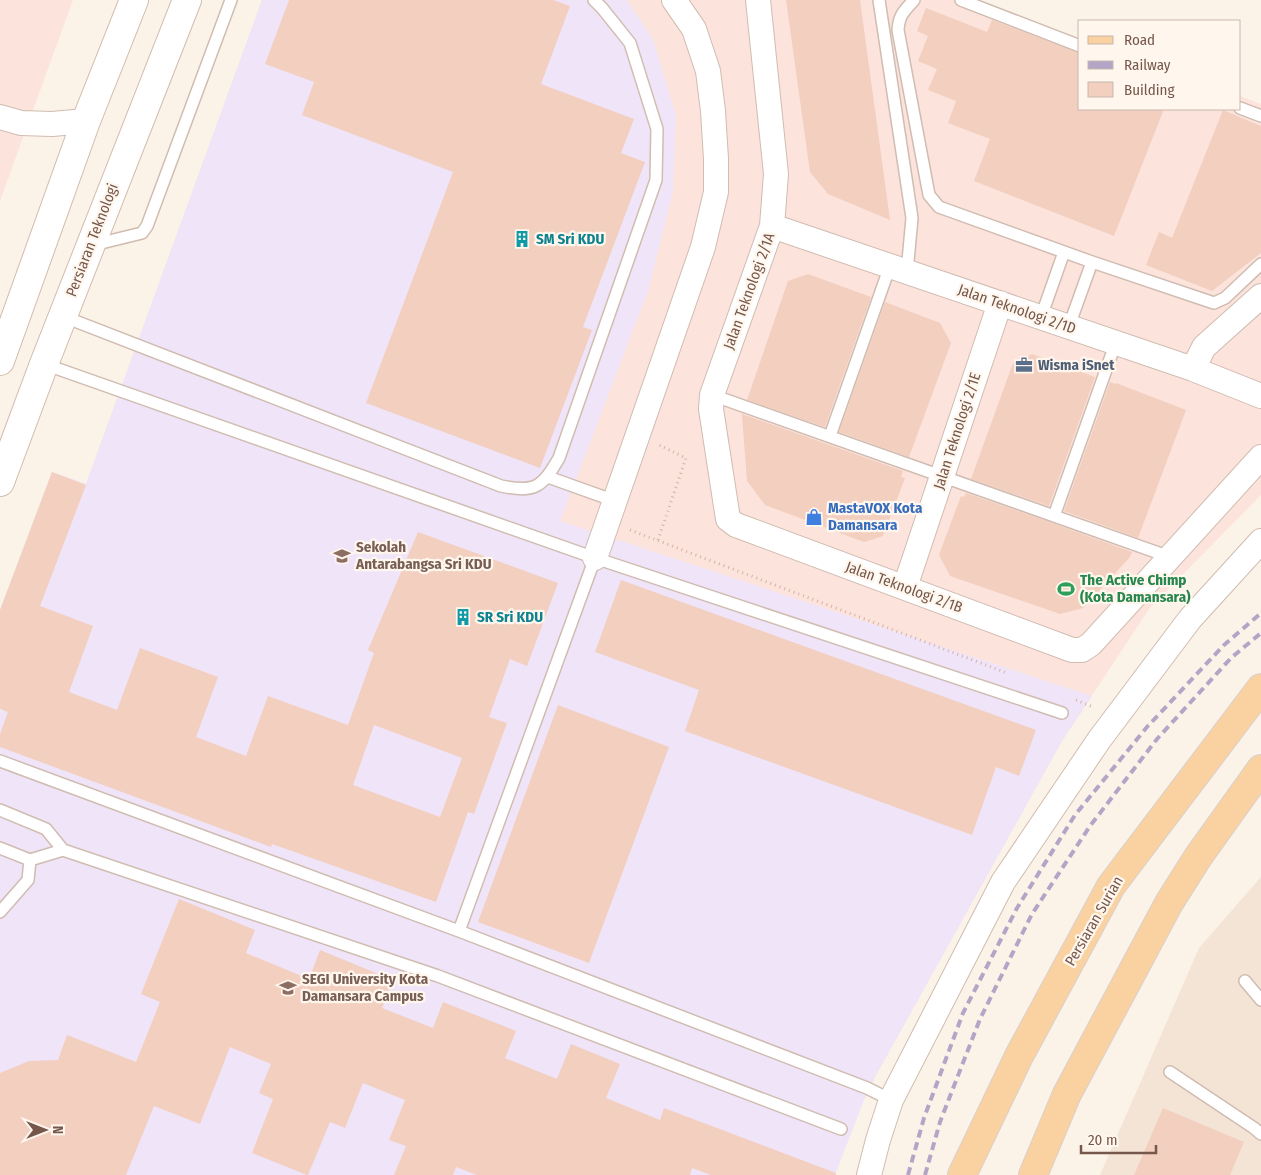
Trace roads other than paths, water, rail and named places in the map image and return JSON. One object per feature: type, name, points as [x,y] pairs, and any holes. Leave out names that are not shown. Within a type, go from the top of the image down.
[{"type":"main road","name":"Persiaran Surian","points":[[962,1175],[1020,1056],[1111,886],[1261,688]]},
{"type":"main road","points":[[1033,1175],[1067,1094],[1169,903],[1198,857],[1261,769]]},
{"type":"main road","points":[[1198,857],[1261,797]]},
{"type":"street","points":[[0,360],[86,121],[134,0]]},
{"type":"street","name":"Persiaran Teknologi","points":[[0,482],[62,316],[187,0]]},
{"type":"street","points":[[595,558],[703,247],[716,192],[713,111],[708,71],[694,29],[674,0]]},
{"type":"street","name":"Jalan Teknologi 2/1A","points":[[728,519],[711,409],[712,395],[772,226],[776,174],[758,0]]},
{"type":"street","points":[[0,116],[21,123],[52,124],[86,121]]},
{"type":"street","name":"Jalan Teknologi 2/1D","points":[[772,226],[1193,368],[1261,396]]},
{"type":"street","points":[[1193,368],[1204,347],[1261,296]]},
{"type":"street","name":"Jalan Teknologi 2/1E","points":[[905,587],[1000,303]]},
{"type":"street","points":[[1170,557],[1261,457]]},
{"type":"street","name":"Jalan Teknologi 2/1B","points":[[728,519],[736,525],[1072,650],[1082,650],[1091,644],[1170,557]]},
{"type":"street","points":[[869,1175],[891,1100],[1003,882],[1099,740],[1190,619],[1261,541]]},
{"type":"lane","points":[[90,246],[142,233],[148,226],[231,0]]},
{"type":"lane","points":[[62,316],[501,486],[519,490],[538,486],[548,477],[559,458],[656,180],[657,129],[630,43],[594,0]]},
{"type":"lane","points":[[830,436],[898,269],[912,218],[879,0]]},
{"type":"lane","points":[[914,0],[902,12],[898,30],[929,195],[940,207],[1092,262],[1214,303],[1225,298],[1261,264]]},
{"type":"lane","points":[[961,0],[1078,45]]},
{"type":"lane","points":[[1241,108],[1261,116]]},
{"type":"lane","points":[[1041,317],[1064,252]]},
{"type":"lane","points":[[1068,326],[1092,262]]},
{"type":"lane","points":[[1054,516],[1116,342]]},
{"type":"lane","points":[[44,364],[595,558],[1062,712]]},
{"type":"lane","points":[[712,395],[1170,557]]},
{"type":"lane","points":[[548,477],[612,511]]},
{"type":"lane","points":[[459,931],[595,558]]},
{"type":"lane","points":[[0,761],[459,931],[867,1088],[891,1100]]},
{"type":"lane","points":[[0,810],[46,828],[63,850],[438,976],[841,1129]]},
{"type":"lane","points":[[0,848],[30,860],[63,850]]},
{"type":"lane","points":[[0,912],[28,880],[30,860]]},
{"type":"lane","points":[[1245,981],[1261,1000]]},
{"type":"lane","points":[[1170,1072],[1261,1134]]},
{"type":"railway","points":[[908,1175],[924,1118],[963,1013],[1017,908],[1075,815],[1147,727],[1224,645],[1261,613]]},
{"type":"railway","points":[[925,1175],[940,1122],[980,1019],[1032,914],[1090,826],[1157,739],[1231,658],[1261,633]]},
{"type":"place","name":"SM Sri KDU","points":[[522,239]]},
{"type":"place","name":"Wisma iSnet","points":[[1024,365]]},
{"type":"place","name":"MastaVOX Kota Damansara","points":[[814,517]]},
{"type":"place","name":"Sekolah Antarabangsa Sri KDU","points":[[342,556]]},
{"type":"place","name":"The Active Chimp (Kota Damansara)","points":[[1066,589]]},
{"type":"place","name":"SR Sri KDU","points":[[463,617]]},
{"type":"place","name":"SEGI University Kota Damansara Campus","points":[[288,988]]}]
